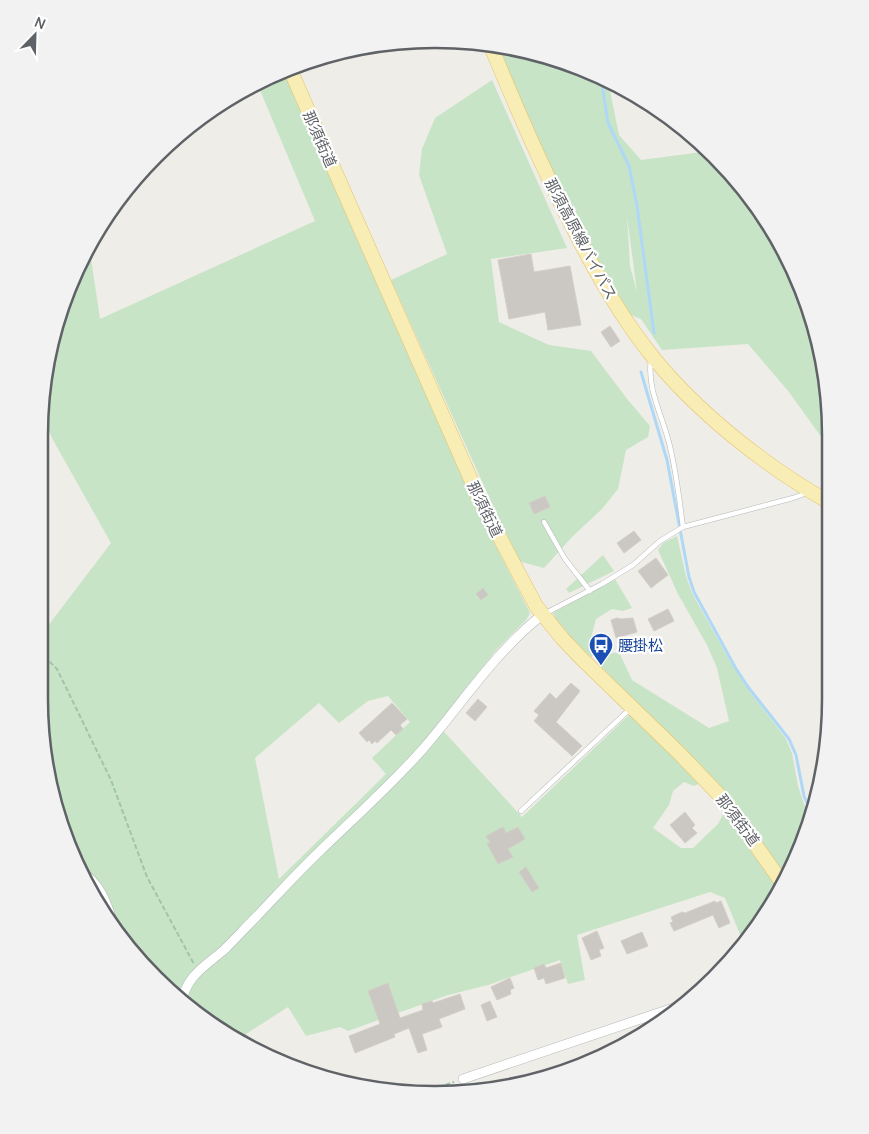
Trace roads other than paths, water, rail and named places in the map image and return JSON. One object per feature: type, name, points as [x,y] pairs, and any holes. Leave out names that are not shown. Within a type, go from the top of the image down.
[{"type":"main road","name":"那須高原線バイパス","points":[[494,52],[530,138],[587,255],[606,290],[652,356],[673,380],[720,425],[754,451],[821,496]]},
{"type":"main road","name":"那須街道","points":[[292,75],[480,500],[504,548],[542,615],[568,645],[680,754],[724,800],[778,878]]},
{"type":"street","points":[[184,994],[189,980],[225,949],[318,852],[382,792],[422,750],[496,657],[542,615]]},
{"type":"street","points":[[91,878],[102,898]]},
{"type":"street","points":[[463,1078],[662,1013]]},
{"type":"lane","points":[[652,356],[649,373],[656,403],[668,439],[683,527]]},
{"type":"lane","points":[[542,615],[590,591],[633,564],[660,540],[683,527],[793,498],[821,496]]},
{"type":"lane","points":[[544,522],[565,559],[590,591]]},
{"type":"lane","points":[[521,811],[631,708]]},
{"type":"waterway","points":[[602,85],[608,123],[629,166],[637,206],[654,333]]},
{"type":"waterway","points":[[641,372],[667,460],[689,577],[694,592],[735,667],[748,687],[789,739],[796,755],[807,803]]},
{"type":"place","name":"腰掛松","points":[[601,666]]}]
